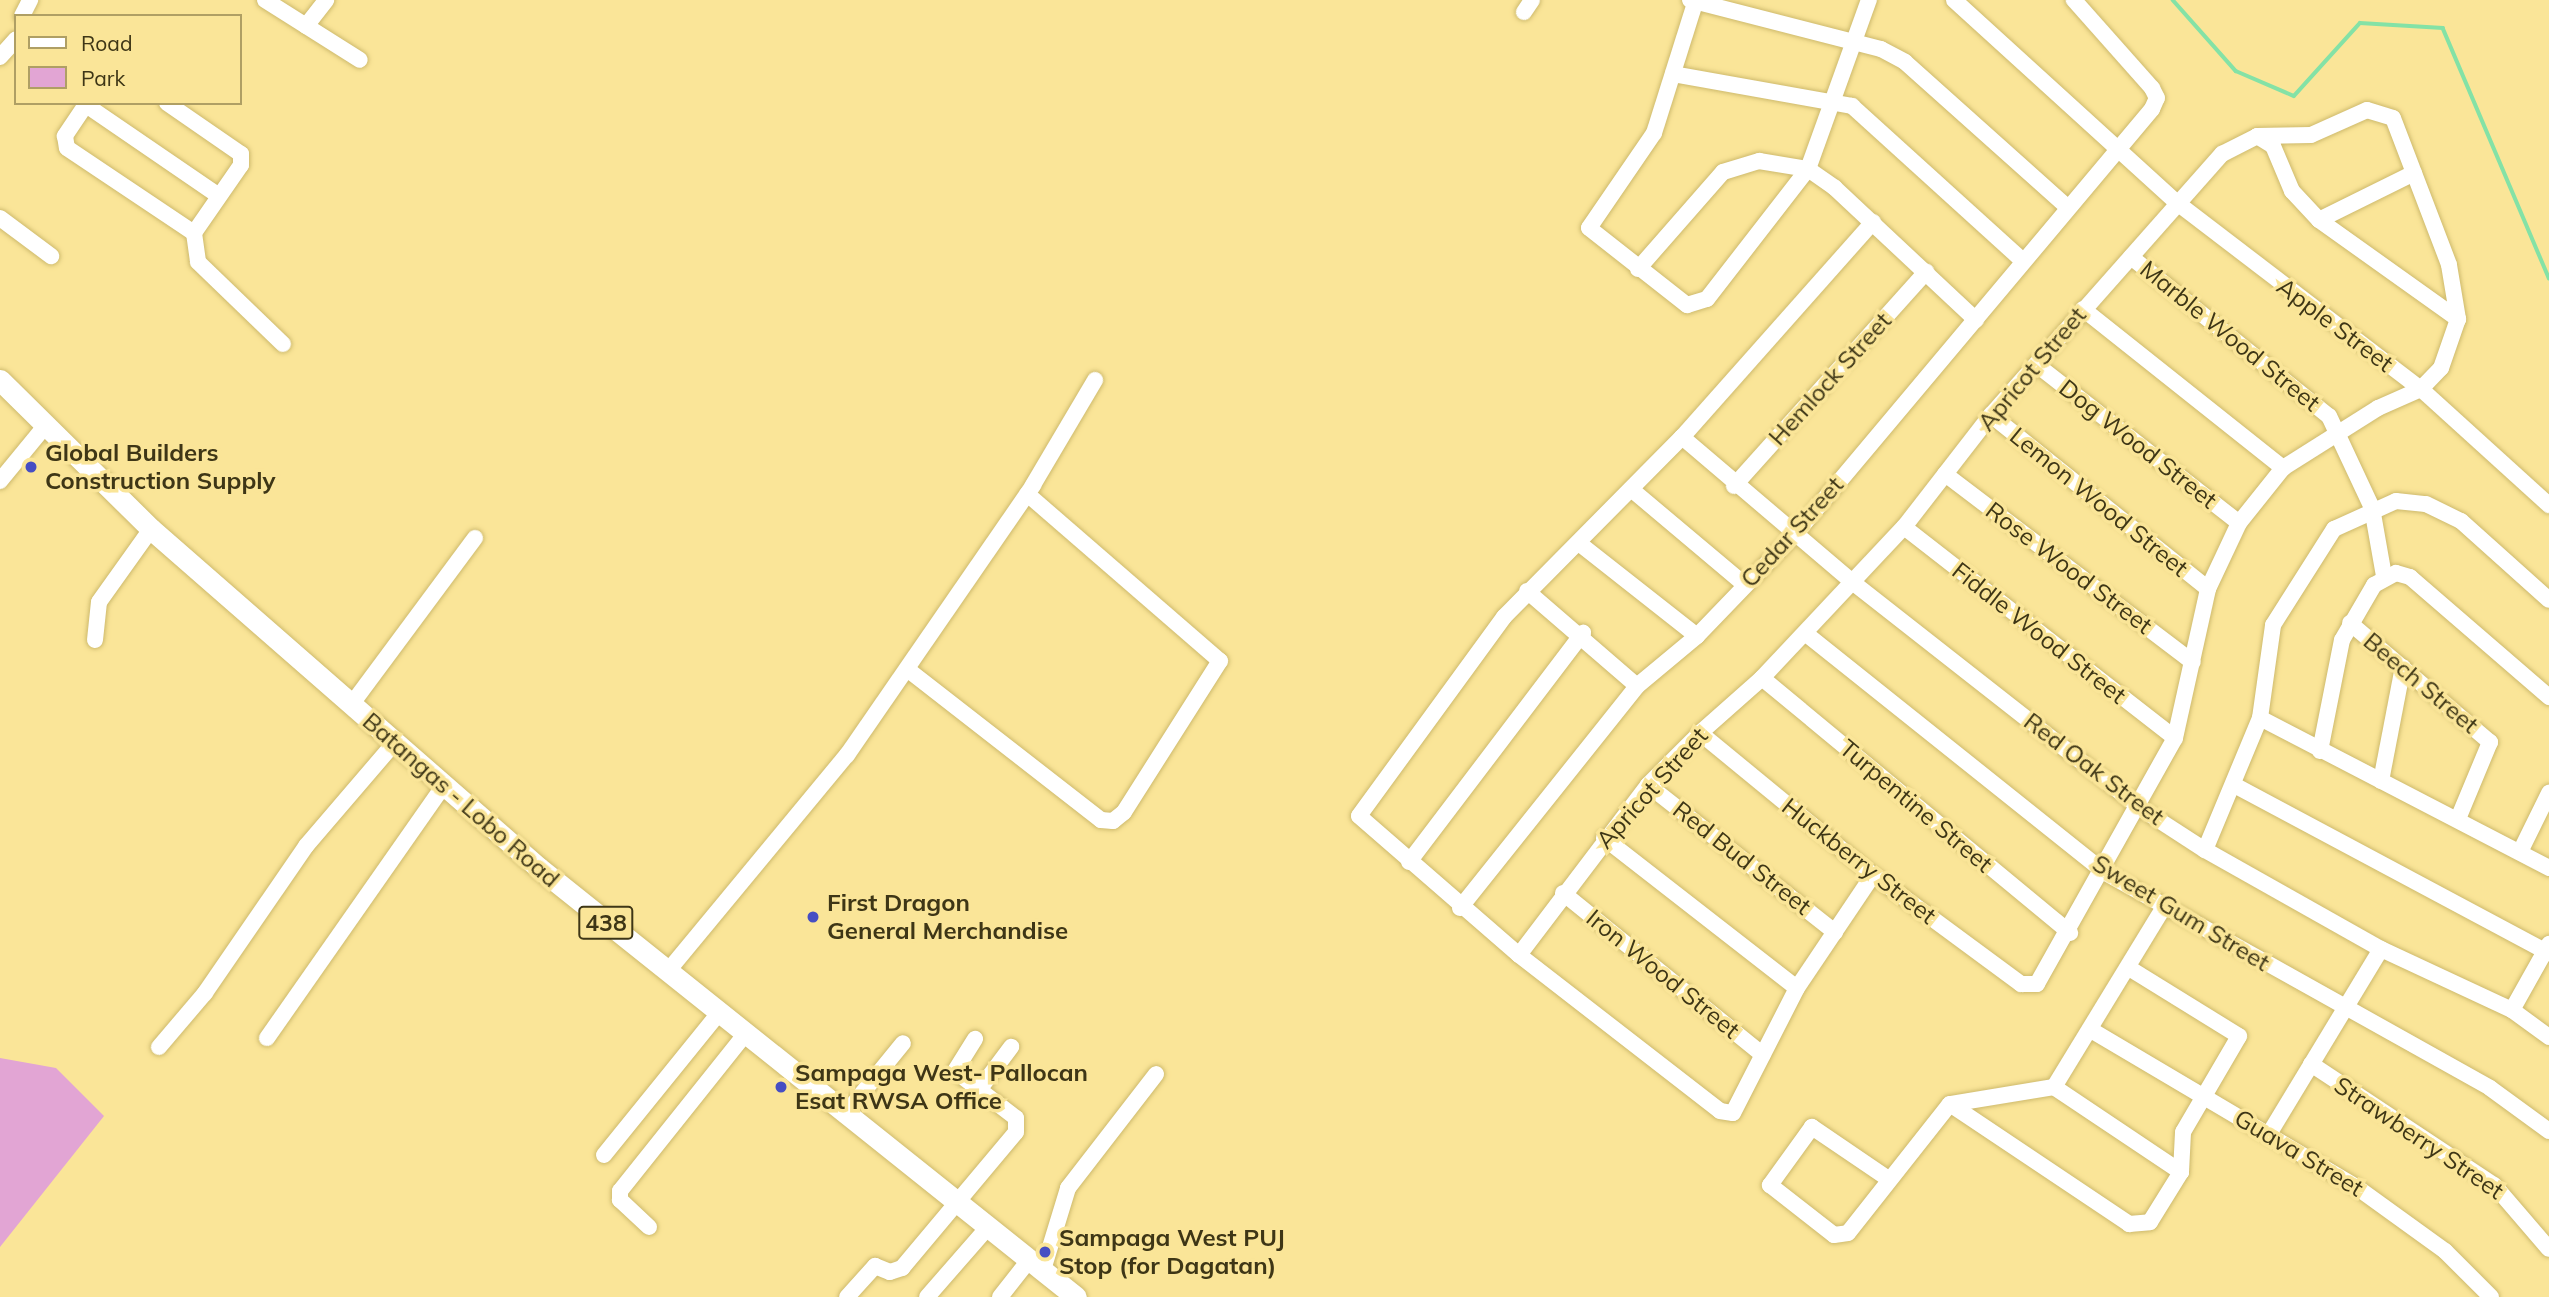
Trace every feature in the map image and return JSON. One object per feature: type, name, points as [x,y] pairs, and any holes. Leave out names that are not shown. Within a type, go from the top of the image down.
[{"type":"main road","name":"Batangas - Lobo Road","points":[[0,380],[151,529],[351,705],[719,1013],[1076,1297]]},
{"type":"street","points":[[265,0],[360,60]]},
{"type":"street","points":[[306,26],[326,0]]},
{"type":"street","points":[[1869,0],[1853,41],[1808,169],[1707,299],[1687,305],[1594,236],[1590,220],[1654,133],[1693,2],[1853,41],[1905,62],[2067,206]]},
{"type":"street","name":"Apple Street","points":[[1954,0],[2176,202],[2421,389],[2549,505]]},
{"type":"street","name":"Cedar Street","points":[[1460,908],[1637,686],[1697,636],[1796,533],[1976,320],[2157,98],[2074,0]]},
{"type":"street","points":[[0,57],[14,41]]},
{"type":"street","points":[[1673,74],[1852,106],[2023,261]]},
{"type":"street","points":[[85,105],[65,136],[67,148],[194,233],[202,268],[283,344]]},
{"type":"street","points":[[87,105],[219,196]]},
{"type":"street","points":[[170,105],[241,154],[219,196],[194,233]]},
{"type":"street","points":[[2070,933],[2140,808],[2175,738],[2208,589],[2239,523],[2283,468],[2337,432],[2421,389],[2441,368],[2458,319],[2449,265],[2393,118],[2383,110],[2367,110],[2311,135],[2257,136]]},
{"type":"street","points":[[2257,136],[2273,146],[2292,191],[2319,220],[2458,319]]},
{"type":"street","name":"Apricot Street","points":[[1519,955],[1563,893],[1648,785],[1700,733],[1762,678],[1903,527],[1991,415],[2176,202],[2222,154],[2257,136]]},
{"type":"street","points":[[1638,269],[1723,172],[1743,161],[1808,169],[1872,222],[1976,320]]},
{"type":"street","points":[[2319,220],[2414,173]]},
{"type":"street","points":[[0,218],[51,256]]},
{"type":"street","points":[[1872,222],[1682,436],[1580,544],[1527,591],[1359,816],[1460,908],[1519,955],[1720,1111],[1733,1113],[1741,1106],[1797,988],[1873,875]]},
{"type":"street","name":"Marble Wood Street","points":[[2131,257],[2329,416],[2337,432]]},
{"type":"street","name":"Hemlock Street","points":[[1734,486],[1926,272]]},
{"type":"street","points":[[2083,309],[2283,468]]},
{"type":"street","name":"Dog Wood Street","points":[[2037,365],[2239,523]]},
{"type":"street","points":[[668,971],[768,855],[907,669],[1027,494],[1095,380]]},
{"type":"street","name":"Lemon Wood Street","points":[[1991,415],[2208,589]]},
{"type":"street","points":[[0,481],[46,425]]},
{"type":"street","points":[[2320,751],[2332,676],[2350,623],[2384,576],[2372,508],[2337,432]]},
{"type":"street","name":"Red Oak Street","points":[[1682,436],[1734,486],[2140,808],[2205,850],[2381,948],[2512,1010],[2549,1037]]},
{"type":"street","name":"Rose Wood Street","points":[[1945,474],[2193,662]]},
{"type":"street","points":[[1631,489],[1745,585]]},
{"type":"street","points":[[907,669],[1101,820],[1113,821],[1132,801],[1220,661],[1027,494]]},
{"type":"street","points":[[2205,850],[2236,786],[2260,718],[2273,625],[2334,529],[2372,508],[2396,500],[2426,504],[2461,521],[2549,600]]},
{"type":"street","name":"Fiddle Wood Street","points":[[1903,527],[2175,738]]},
{"type":"street","points":[[95,640],[99,602],[151,529]]},
{"type":"street","points":[[351,705],[475,538]]},
{"type":"street","points":[[1580,544],[1697,636]]},
{"type":"street","points":[[2384,576],[2410,577],[2549,697]]},
{"type":"street","points":[[1527,591],[1583,634],[1637,686]]},
{"type":"street","name":"Beech Street","points":[[2350,623],[2490,742],[2458,819]]},
{"type":"street","name":"Sweet Gum Street","points":[[1805,633],[2104,872],[2490,1088],[2549,1131]]},
{"type":"street","points":[[1409,862],[1583,634]]},
{"type":"street","points":[[2381,781],[2403,667]]},
{"type":"street","name":"Turpentine Street","points":[[1762,678],[2070,933]]},
{"type":"street","points":[[2260,718],[2320,751],[2521,850],[2549,867]]},
{"type":"street","name":"Huckberry Street","points":[[1700,733],[1873,875],[2021,984],[2037,985],[2070,933]]},
{"type":"street","points":[[159,1047],[205,993],[306,846],[395,742]]},
{"type":"street","points":[[267,1038],[445,784]]},
{"type":"street","name":"Red Bud Street","points":[[1648,785],[1835,932]]},
{"type":"street","points":[[2236,786],[2548,949],[2512,1010]]},
{"type":"street","points":[[2521,850],[2549,793]]},
{"type":"street","points":[[1605,838],[1797,988]]},
{"type":"street","name":"Iron Wood Street","points":[[1563,893],[1763,1055]]},
{"type":"street","points":[[2054,1087],[2164,907]]},
{"type":"street","points":[[2269,1134],[2381,948]]},
{"type":"street","points":[[1950,1104],[2129,1224],[2150,1222],[2181,1172],[2183,1132],[2239,1036],[2129,968]]},
{"type":"street","points":[[604,1155],[719,1013]]},
{"type":"street","name":"Guava Street","points":[[2091,1030],[2269,1134],[2445,1251],[2491,1297]]},
{"type":"street","points":[[649,1227],[620,1200],[620,1191],[746,1033]]},
{"type":"street","points":[[847,1297],[874,1266],[890,1272],[902,1268],[1020,1124],[955,1071],[975,1039]]},
{"type":"street","points":[[846,1113],[904,1043]]},
{"type":"street","points":[[979,1090],[1011,1047]]},
{"type":"street","name":"Strawberry Street","points":[[2311,1065],[2494,1185],[2549,1249]]},
{"type":"street","points":[[1000,1297],[1036,1264],[1068,1188],[1156,1074]]},
{"type":"street","points":[[1887,1178],[1812,1127],[1770,1185],[1840,1236],[1950,1104],[2054,1087],[2181,1172]]},
{"type":"street","points":[[927,1297],[989,1226]]},
{"type":"green space","points":[[0,1058],[56,1068],[104,1116],[0,1247]]},
{"type":"waterway","points":[[2173,0],[2236,71],[2294,96],[2360,23],[2443,28],[2549,278]]},
{"type":"place","name":"Global Builders Construction Supply","points":[[31,467]]},
{"type":"place","name":"First Dragon General Merchandise","points":[[813,917]]},
{"type":"place","name":"Sampaga West- Pallocan Esat RWSA Office","points":[[781,1087]]},
{"type":"place","name":"Sampaga West PUJ Stop (for Dagatan)","points":[[1045,1252]]}]
